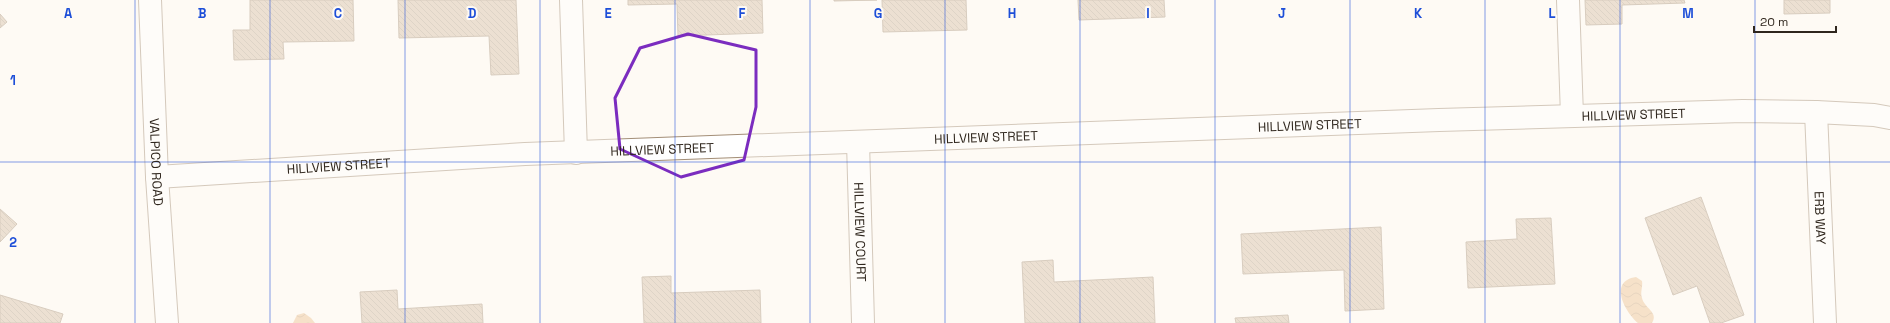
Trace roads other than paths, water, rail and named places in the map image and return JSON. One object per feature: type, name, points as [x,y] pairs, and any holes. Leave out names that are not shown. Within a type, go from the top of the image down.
[{"type":"street","name":"VALPICO ROAD","points":[[150,0],[157,177],[167,323]]},
{"type":"street","points":[[571,0],[576,153]]},
{"type":"street","points":[[1568,0],[1572,116]]},
{"type":"street","name":"HILLVIEW STREET","points":[[157,177],[526,154],[1572,116],[1816,112],[1874,115],[1890,118]]},
{"type":"street","name":"ERB WAY","points":[[1816,112],[1825,323]]},
{"type":"street","name":"HILLVIEW COURT","points":[[858,142],[863,323]]},
{"type":"water","points":[[1636,277],[1642,281],[1641,296],[1654,316],[1652,323],[1638,323],[1624,305],[1621,290],[1623,284]]},
{"type":"water","points":[[304,313],[315,323],[293,323],[297,315]]}]
